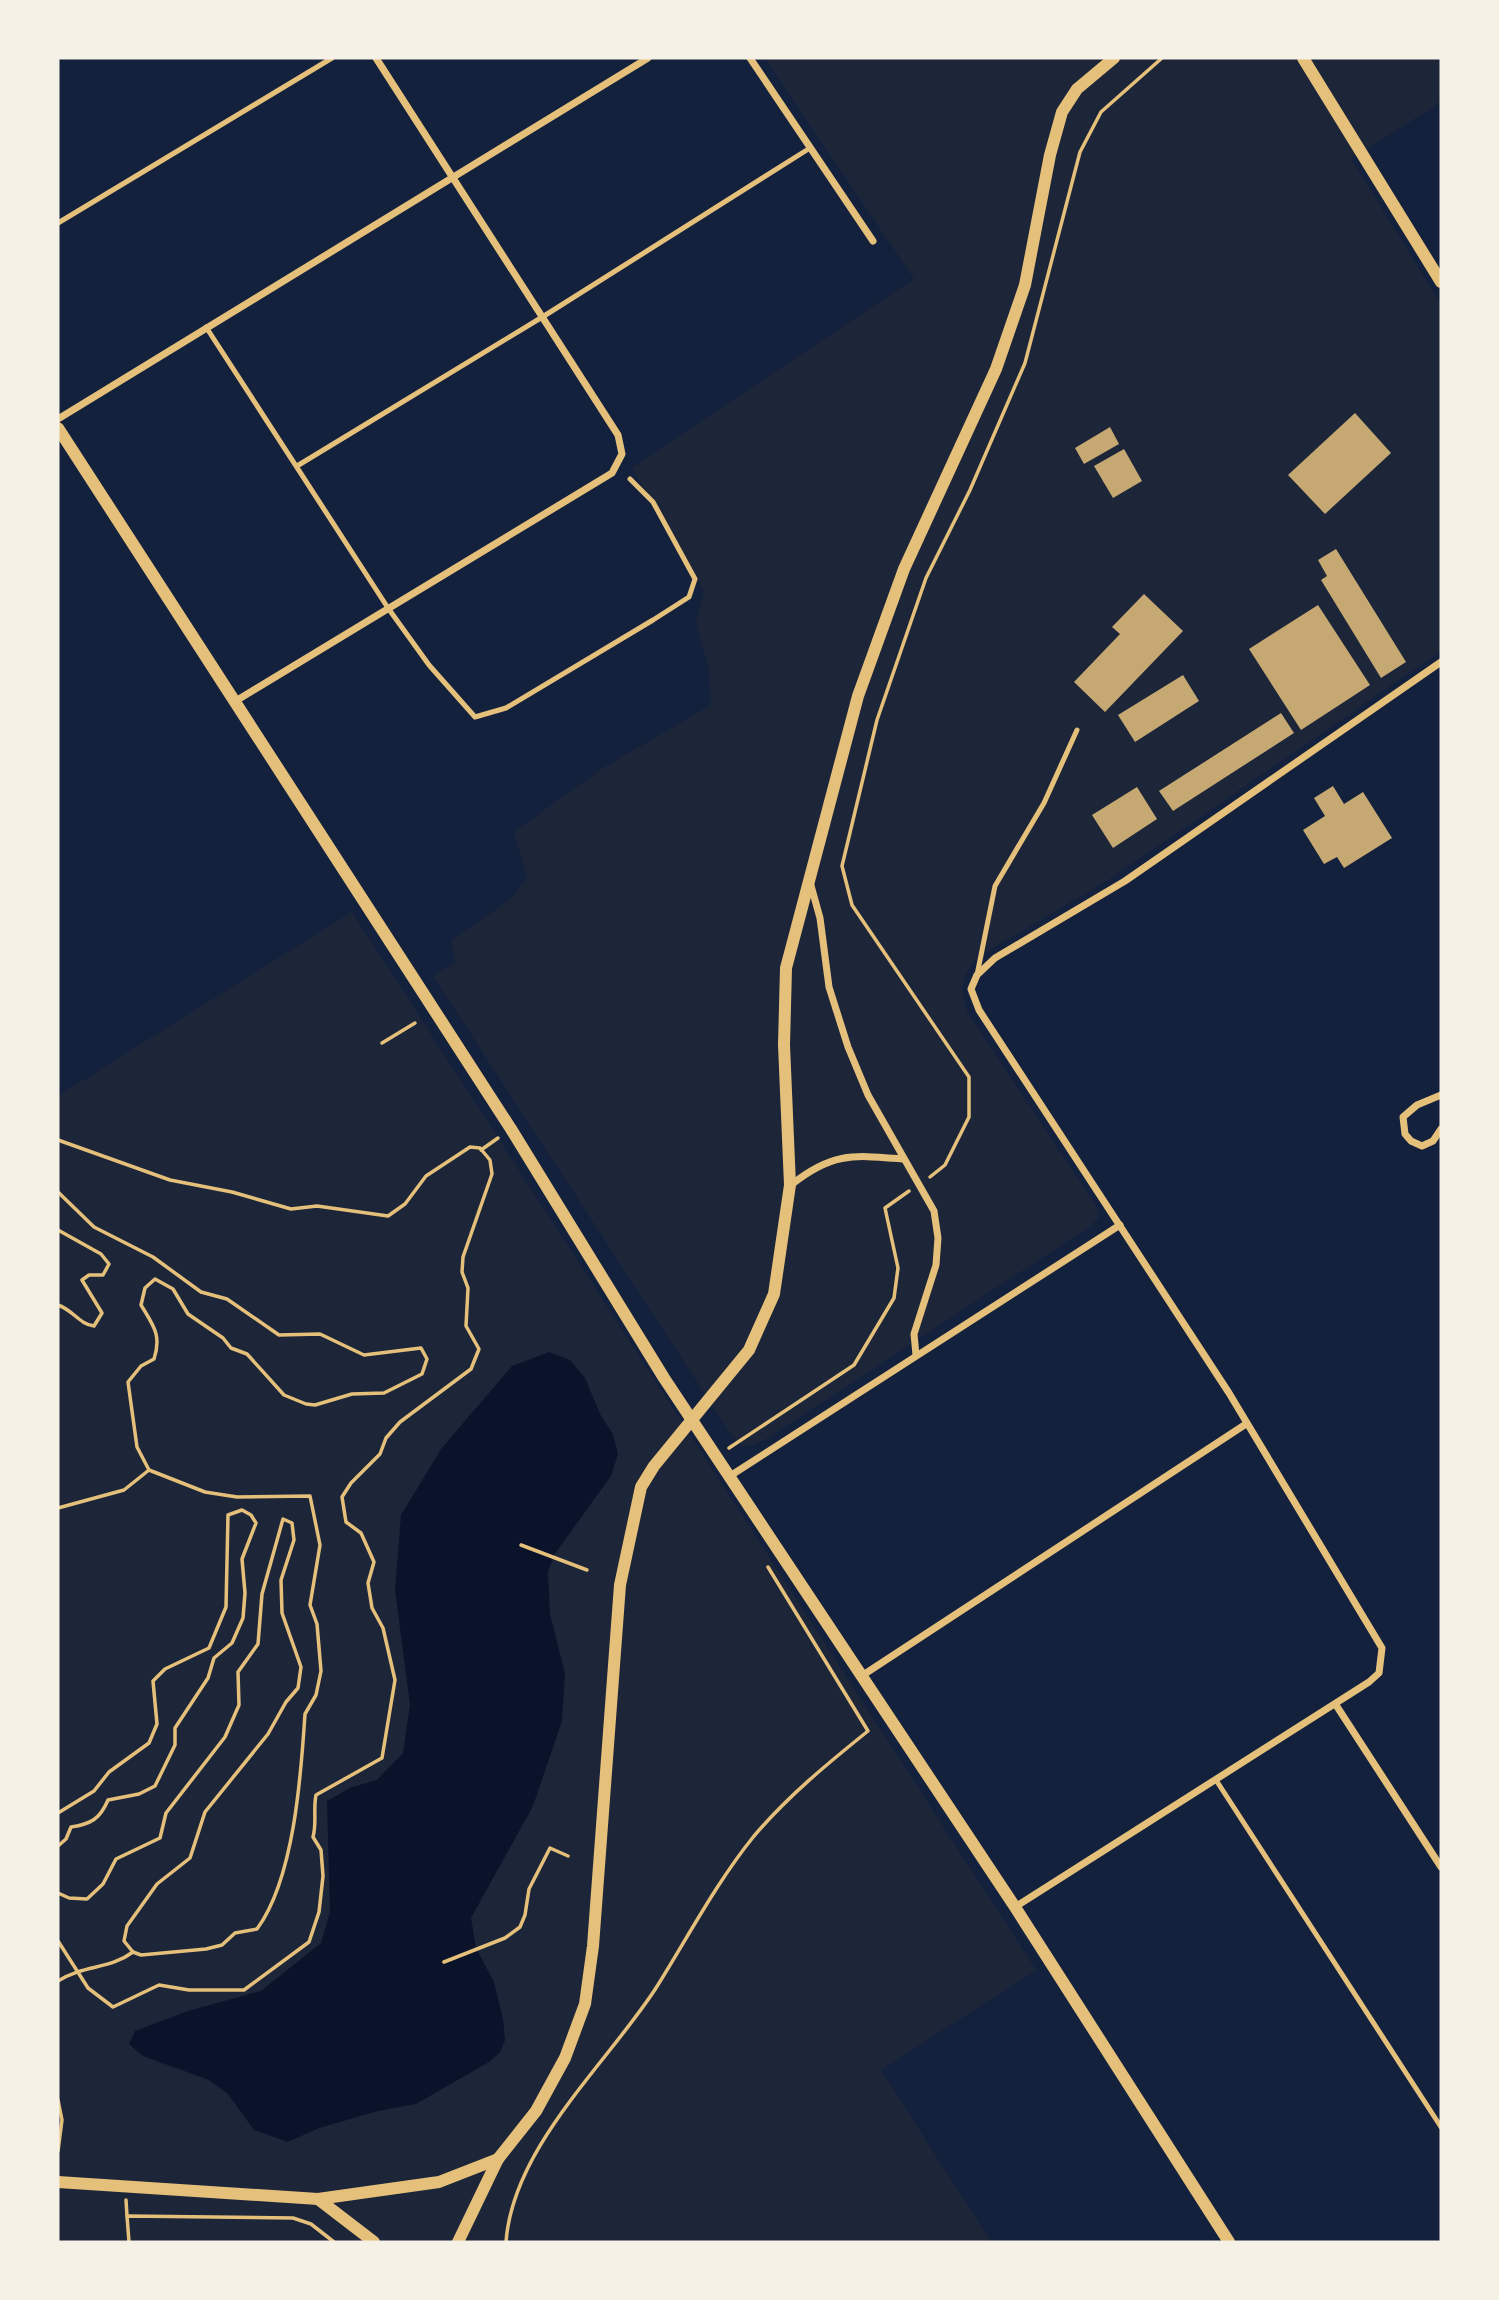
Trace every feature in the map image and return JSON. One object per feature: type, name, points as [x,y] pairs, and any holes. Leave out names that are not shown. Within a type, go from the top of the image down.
[{"type":"street","points":[[234,703],[612,472],[622,454],[618,435],[376,58]]},
{"type":"street","points":[[58,419],[648,58]]},
{"type":"street","points":[[750,58],[873,241]]},
{"type":"street","points":[[458,2242],[498,2159],[536,2111],[565,2058],[585,2004],[594,1936],[614,1639],[620,1585],[641,1486],[654,1466],[749,1350],[774,1294],[790,1185],[784,1045],[786,968],[858,696],[904,569],[996,369],[1025,285],[1050,155],[1062,112],[1077,89],[1114,58]]},
{"type":"street","points":[[1303,58],[1441,282]]},
{"type":"street","points":[[58,428],[511,1129],[664,1378],[1014,1907],[1229,2242]]},
{"type":"street","points":[[1014,1907],[1336,1706],[1379,1673],[1382,1648],[1229,1393],[979,1010],[971,989],[976,975],[1012,948],[1125,881],[1441,662]]},
{"type":"street","points":[[809,878],[820,918],[829,987],[848,1047],[868,1095],[934,1211],[938,1238],[936,1265],[914,1334],[916,1355]]},
{"type":"street","points":[[1441,1095],[1411,1109],[1403,1117],[1403,1125],[1411,1142],[1422,1146],[1433,1141],[1441,1129]]},
{"type":"street","points":[[790,1185],[813,1167],[836,1158],[863,1156],[903,1159]]},
{"type":"street","points":[[730,1476],[1120,1225]]},
{"type":"street","points":[[860,1677],[1246,1424]]},
{"type":"street","points":[[1336,1706],[1441,1867]]},
{"type":"street","points":[[58,2182],[318,2199],[439,2182],[498,2159]]},
{"type":"street","points":[[318,2199],[374,2242]]},
{"type":"lane","points":[[58,223],[332,58]]},
{"type":"lane","points":[[297,466],[544,316],[810,148]]},
{"type":"lane","points":[[206,327],[388,608],[429,665],[475,717],[506,708],[689,597],[694,589],[695,579],[658,511],[630,479]]},
{"type":"lane","points":[[976,975],[995,886],[1044,803],[1077,730]]},
{"type":"lane","points":[[1216,1780],[1441,2127]]},
{"type":"path","points":[[715,1453],[854,1365],[894,1298],[898,1268],[885,1208],[945,1165],[969,1117],[969,1077],[852,905],[842,866],[877,720],[926,578],[970,490],[1025,363],[1080,152],[1101,111],[1162,58]]},
{"type":"path","points":[[382,1043],[415,1023]]},
{"type":"path","points":[[58,1140],[170,1180],[232,1192],[290,1209],[317,1206],[387,1216],[405,1205],[426,1176],[470,1147],[480,1148],[489,1160],[492,1174],[463,1257],[462,1272],[468,1288],[466,1326],[479,1349],[471,1369],[400,1422],[386,1438],[380,1454],[351,1483],[342,1497],[346,1522],[361,1533],[374,1562],[368,1583],[372,1608],[383,1628],[395,1680],[382,1758],[316,1795],[313,1810],[317,1823],[313,1837],[321,1850],[323,1876],[319,1912],[309,1942],[244,1990],[189,1990],[159,1985],[113,2007],[88,1988],[58,1941]]},
{"type":"path","points":[[58,1192],[94,1227],[153,1257],[201,1292],[227,1299],[279,1335],[320,1334],[364,1355],[421,1348],[427,1359],[422,1374],[384,1393],[352,1394],[316,1405],[306,1404],[284,1395],[247,1354],[231,1348],[223,1338],[188,1314],[173,1289],[155,1279],[145,1288],[141,1305],[158,1333],[158,1346],[154,1359],[141,1366],[128,1382],[137,1447],[149,1470],[165,1479],[205,1492],[237,1497],[310,1496],[320,1545],[310,1605],[317,1624],[321,1671],[316,1695],[305,1714],[291,1851],[267,1916],[257,1929],[235,1933],[222,1945],[141,1955],[132,1952],[124,1941],[127,1926],[158,1884],[190,1858],[205,1812],[268,1734],[286,1702],[298,1688],[301,1667],[282,1613],[281,1580],[295,1540],[292,1523],[283,1519],[278,1526],[262,1594],[258,1644],[238,1672],[239,1705],[225,1737],[166,1813],[160,1838],[116,1859],[103,1884],[87,1899],[69,1898],[58,1893]]},
{"type":"path","points":[[58,1230],[101,1254],[108,1264],[103,1275],[89,1275],[82,1280],[103,1313],[94,1325],[84,1324],[69,1309],[58,1305]]},
{"type":"path","points":[[58,1508],[124,1490],[149,1470]]},
{"type":"path","points":[[58,1813],[94,1791],[109,1772],[149,1742],[157,1724],[153,1681],[165,1669],[209,1648],[226,1607],[228,1516],[242,1510],[251,1515],[256,1523],[255,1532],[245,1546],[242,1559],[245,1593],[243,1618],[232,1643],[214,1658],[208,1678],[174,1728],[175,1745],[155,1786],[139,1794],[108,1800],[102,1814],[89,1824],[71,1827],[66,1839],[58,1846]]},
{"type":"path","points":[[521,1545],[587,1570]]},
{"type":"path","points":[[506,2242],[512,2207],[528,2165],[654,1990],[715,1889],[754,1836],[800,1786],[868,1731],[767,1566]]},
{"type":"path","points":[[444,1962],[505,1938],[520,1927],[535,1871],[550,1848],[568,1856]]},
{"type":"path","points":[[58,1981],[76,1970],[96,1965],[116,1965],[132,1952]]},
{"type":"path","points":[[58,2100],[62,2120],[58,2151]]},
{"type":"path","points":[[129,2242],[128,2216],[293,2218],[311,2224],[334,2242]]},
{"type":"shaded area","points":[[765,58],[1441,58],[1441,102],[1351,159],[1441,304],[1441,651],[1107,881],[979,956],[963,983],[963,997],[968,1013],[1097,1208],[1099,1217],[1092,1225],[766,1439],[753,1445],[742,1446],[731,1434],[433,976],[455,963],[452,940],[512,898],[527,877],[514,832],[603,768],[711,705],[709,670],[696,621],[704,592],[632,468],[914,279]]},
{"type":"shaded area","points":[[352,912],[1036,1970],[881,2070],[991,2242],[58,2242],[58,1096]]},
{"type":"shaded area","points":[[549,1352],[570,1360],[585,1378],[601,1416],[613,1434],[618,1454],[611,1476],[554,1555],[548,1572],[550,1614],[565,1674],[562,1721],[533,1806],[471,1918],[476,1948],[494,1982],[505,2040],[500,2052],[489,2062],[416,2104],[378,2111],[319,2128],[288,2142],[254,2130],[228,2094],[209,2080],[143,2056],[129,2044],[135,2031],[188,2011],[261,1991],[321,1943],[330,1912],[327,1801],[352,1787],[377,1780],[403,1753],[410,1705],[395,1590],[401,1515],[441,1449],[512,1366]]},
{"type":"building","points":[[1355,413],[1391,453],[1325,514],[1288,475]]},
{"type":"building","points":[[1110,427],[1119,444],[1084,464],[1075,448]]},
{"type":"building","points":[[1124,449],[1142,481],[1113,498],[1094,466]]},
{"type":"building","points":[[1336,549],[1406,662],[1381,678],[1321,580],[1327,576],[1318,560]]},
{"type":"building","points":[[1144,594],[1183,631],[1105,712],[1074,682],[1120,634],[1112,627]]},
{"type":"building","points":[[1318,605],[1370,685],[1301,730],[1249,649]]},
{"type":"building","points":[[1183,675],[1199,701],[1135,742],[1118,715]]},
{"type":"building","points":[[1281,713],[1294,733],[1173,811],[1159,791]]},
{"type":"building","points":[[1333,786],[1344,804],[1363,792],[1392,838],[1344,868],[1337,857],[1324,864],[1303,830],[1325,816],[1314,798]]},
{"type":"building","points":[[1137,787],[1157,819],[1113,848],[1092,815]]}]
